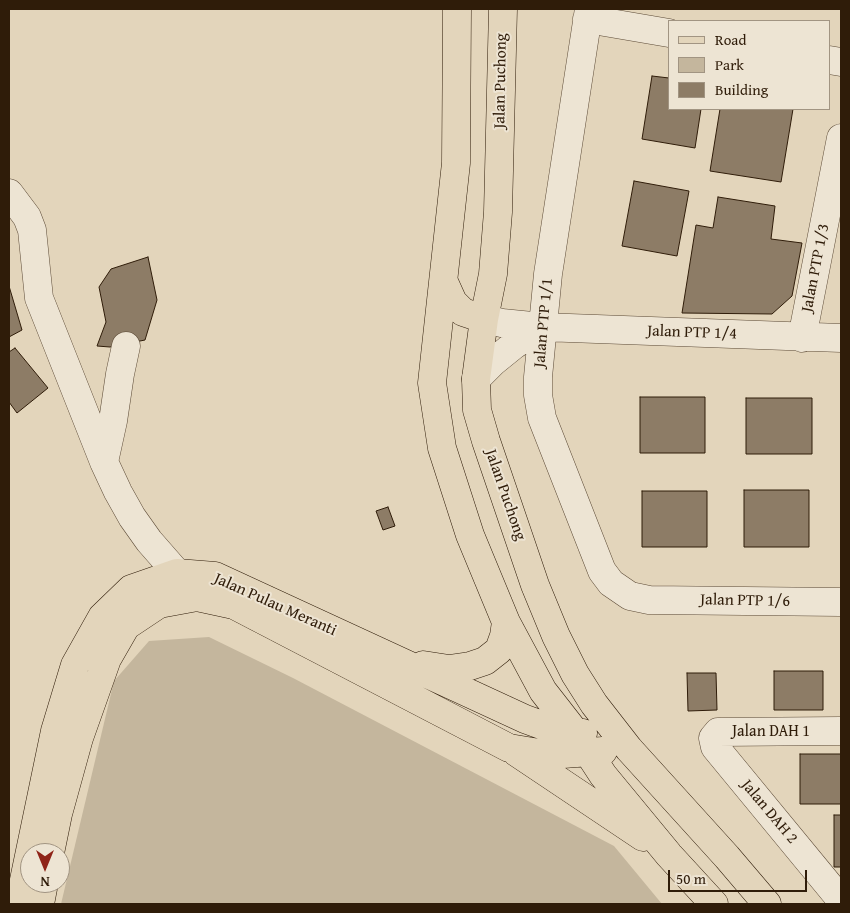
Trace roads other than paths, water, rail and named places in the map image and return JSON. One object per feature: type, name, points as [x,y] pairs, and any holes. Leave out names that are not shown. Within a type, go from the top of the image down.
[{"type":"main road","points":[[457,9],[456,164],[432,383],[442,448],[470,535],[506,622],[543,691],[582,742],[603,775],[669,855],[714,904]]},
{"type":"main road","name":"Jalan Puchong","points":[[503,9],[498,212],[493,274],[484,319],[476,379],[478,410],[486,441],[535,585],[575,674],[594,704],[626,743],[728,857],[767,904]]},
{"type":"main road","points":[[444,282],[453,302],[463,312],[484,319]]},
{"type":"main road","name":"Jalan Pulau Meranti","points":[[19,904],[55,731],[75,665],[102,617],[131,589],[177,573],[216,576],[525,719],[582,742],[626,743]]},
{"type":"main road","name":"Jalan Pulau Meranti","points":[[52,843],[79,738],[107,659],[126,626],[159,604],[197,597],[234,605],[509,748],[555,754],[582,742]]},
{"type":"main road","points":[[385,655],[429,667],[449,669],[470,666],[484,661],[499,650],[506,622]]},
{"type":"main road","points":[[509,748],[669,855]]},
{"type":"street","points":[[588,14],[668,33]]},
{"type":"street","name":"Jalan PTP 1/1","points":[[588,14],[548,274],[542,327],[538,395],[542,418],[602,571],[611,583],[630,596],[649,600]]},
{"type":"street","name":"Jalan PTP 1/3","points":[[802,338],[841,138]]},
{"type":"street","points":[[9,194],[27,217],[32,230],[39,298],[104,462],[132,518],[177,573]]},
{"type":"street","name":"Jalan PTP 1/4","points":[[484,319],[502,323],[542,327],[841,338]]},
{"type":"street","points":[[476,379],[493,362],[542,327]]},
{"type":"street","points":[[104,462],[126,346]]},
{"type":"street","name":"Jalan PTP 1/6","points":[[649,600],[841,602]]},
{"type":"street","name":"Jalan DAH 1","points":[[715,747],[713,738],[718,732],[841,731]]},
{"type":"street","name":"Jalan DAH 2","points":[[715,747],[838,890]]}]
